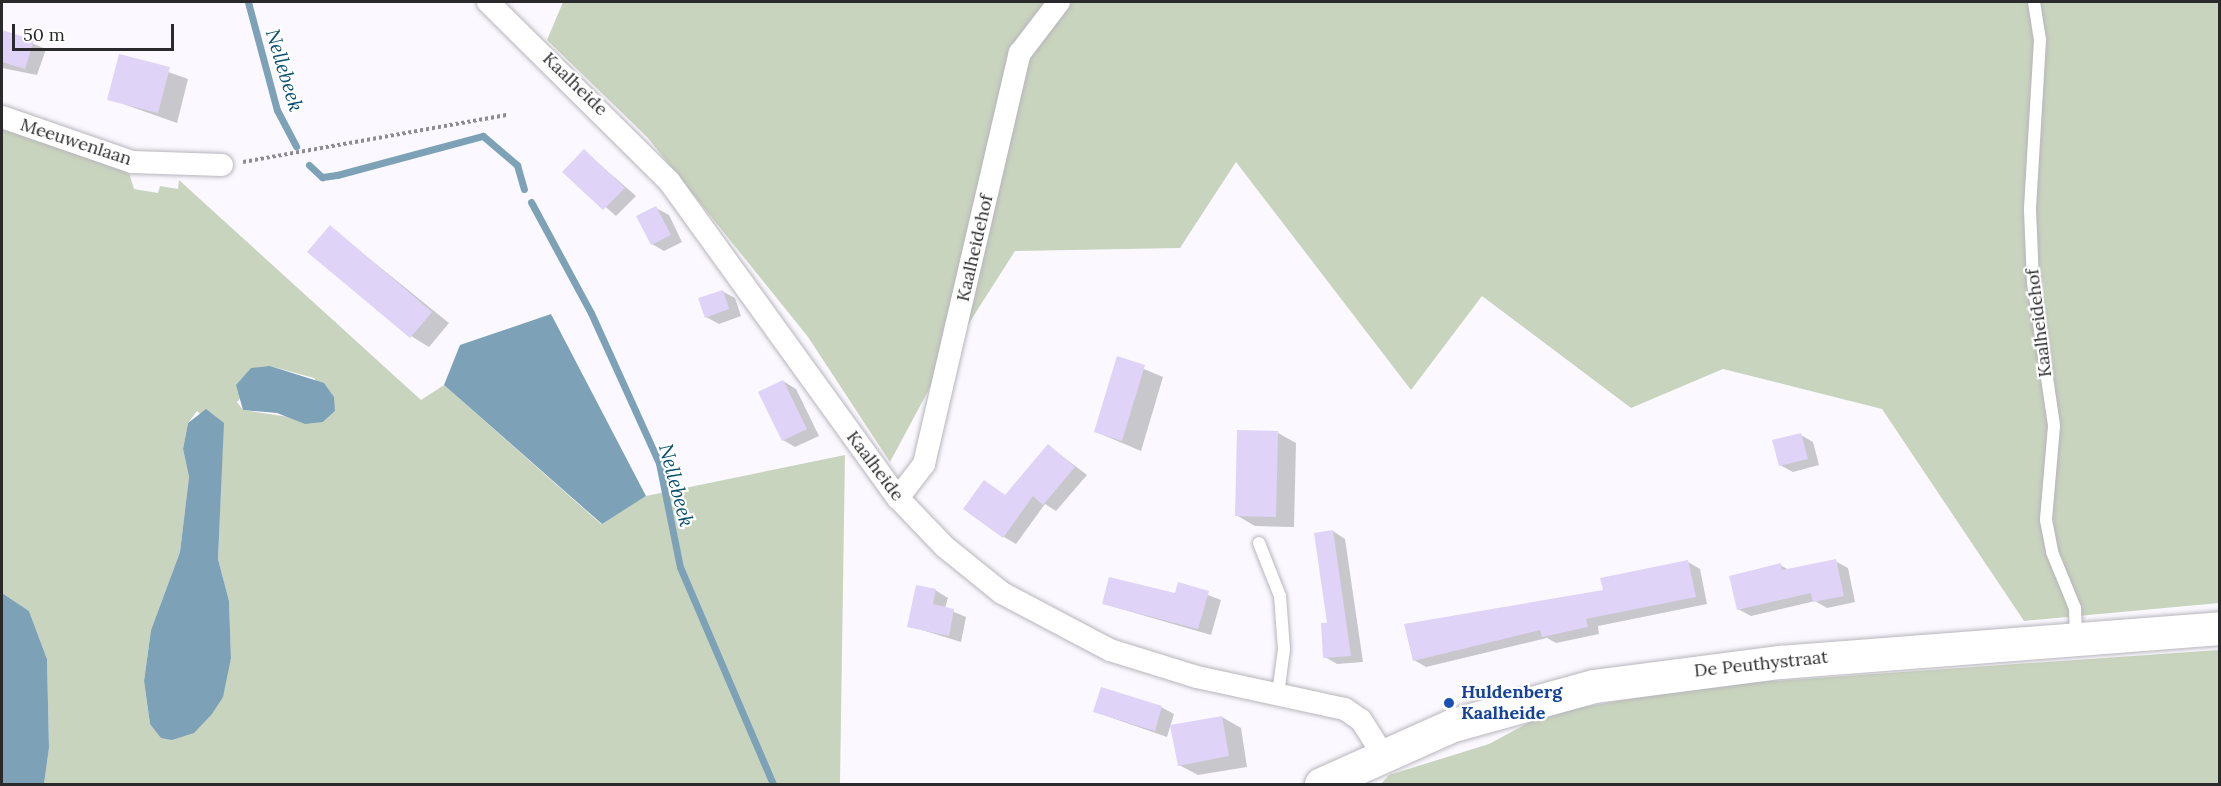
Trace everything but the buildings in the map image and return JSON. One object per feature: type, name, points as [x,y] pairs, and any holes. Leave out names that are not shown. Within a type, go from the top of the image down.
[{"type":"main road","name":"De Peuthystraat","points":[[1321,784],[1383,754],[1506,708],[1594,686],[1780,662],[2220,628]]},
{"type":"street","name":"Kaalheide","points":[[488,2],[669,180],[898,498],[945,547],[1002,593],[1059,627],[1197,677],[1345,709],[1361,720],[1383,754]]},
{"type":"street","name":"Kaalheidehof","points":[[898,498],[924,464],[1020,53],[1059,2]]},
{"type":"street","name":"Meeuwenlaan","points":[[2,117],[132,162],[222,165]]},
{"type":"lane","name":"Kaalheidehof","points":[[2034,2],[2040,40],[2030,210],[2033,283],[2054,426],[2046,520],[2052,552],[2075,608],[2076,639]]},
{"type":"lane","points":[[1259,543],[1280,596],[1284,649],[1278,694]]},
{"type":"path","points":[[222,165],[508,114]]},
{"type":"green space","points":[[563,2],[2219,2],[2219,603],[2024,621],[1882,409],[1723,369],[1631,408],[1482,296],[1411,390],[1236,162],[1180,248],[1015,251],[941,367],[890,462],[808,337],[647,137],[547,40]]},
{"type":"green space","points":[[2,128],[129,173],[134,189],[158,193],[160,186],[178,189],[179,180],[421,400],[444,385],[601,524],[646,496],[845,455],[840,784],[44,784],[49,748],[47,659],[29,611],[2,593]],"holes":[[[270,366],[314,378],[335,411],[323,422],[243,410],[237,402]],[[197,411],[223,433],[218,559],[229,601],[231,658],[226,674],[150,724],[144,681],[151,630],[180,552],[189,477],[183,449],[188,423]]]},
{"type":"green space","points":[[2219,650],[2219,784],[1381,784],[1389,775],[1489,744],[1546,713],[1715,685]]},
{"type":"water","points":[[551,314],[646,496],[602,524],[444,385],[460,345]]},
{"type":"water","points":[[270,366],[324,383],[334,397],[335,411],[323,422],[305,424],[277,413],[243,410],[236,385],[251,368]]},
{"type":"water","points":[[206,409],[224,423],[218,559],[229,601],[231,658],[223,697],[212,714],[194,733],[172,740],[161,738],[150,724],[144,681],[151,630],[180,552],[189,477],[183,449],[188,423]]},
{"type":"water","points":[[2,593],[29,611],[47,659],[49,748],[44,784],[2,784]]},
{"type":"waterway","name":"Nellebeek","points":[[248,2],[277,110],[296,146]]},
{"type":"waterway","name":"Nellebeek","points":[[309,165],[322,177],[337,175],[483,136],[517,165],[524,189]]},
{"type":"waterway","name":"Nellebeek","points":[[531,202],[591,313],[659,463],[680,567],[773,784]]},
{"type":"place","name":"Huldenberg Kaalheide","points":[[1449,703]]}]
